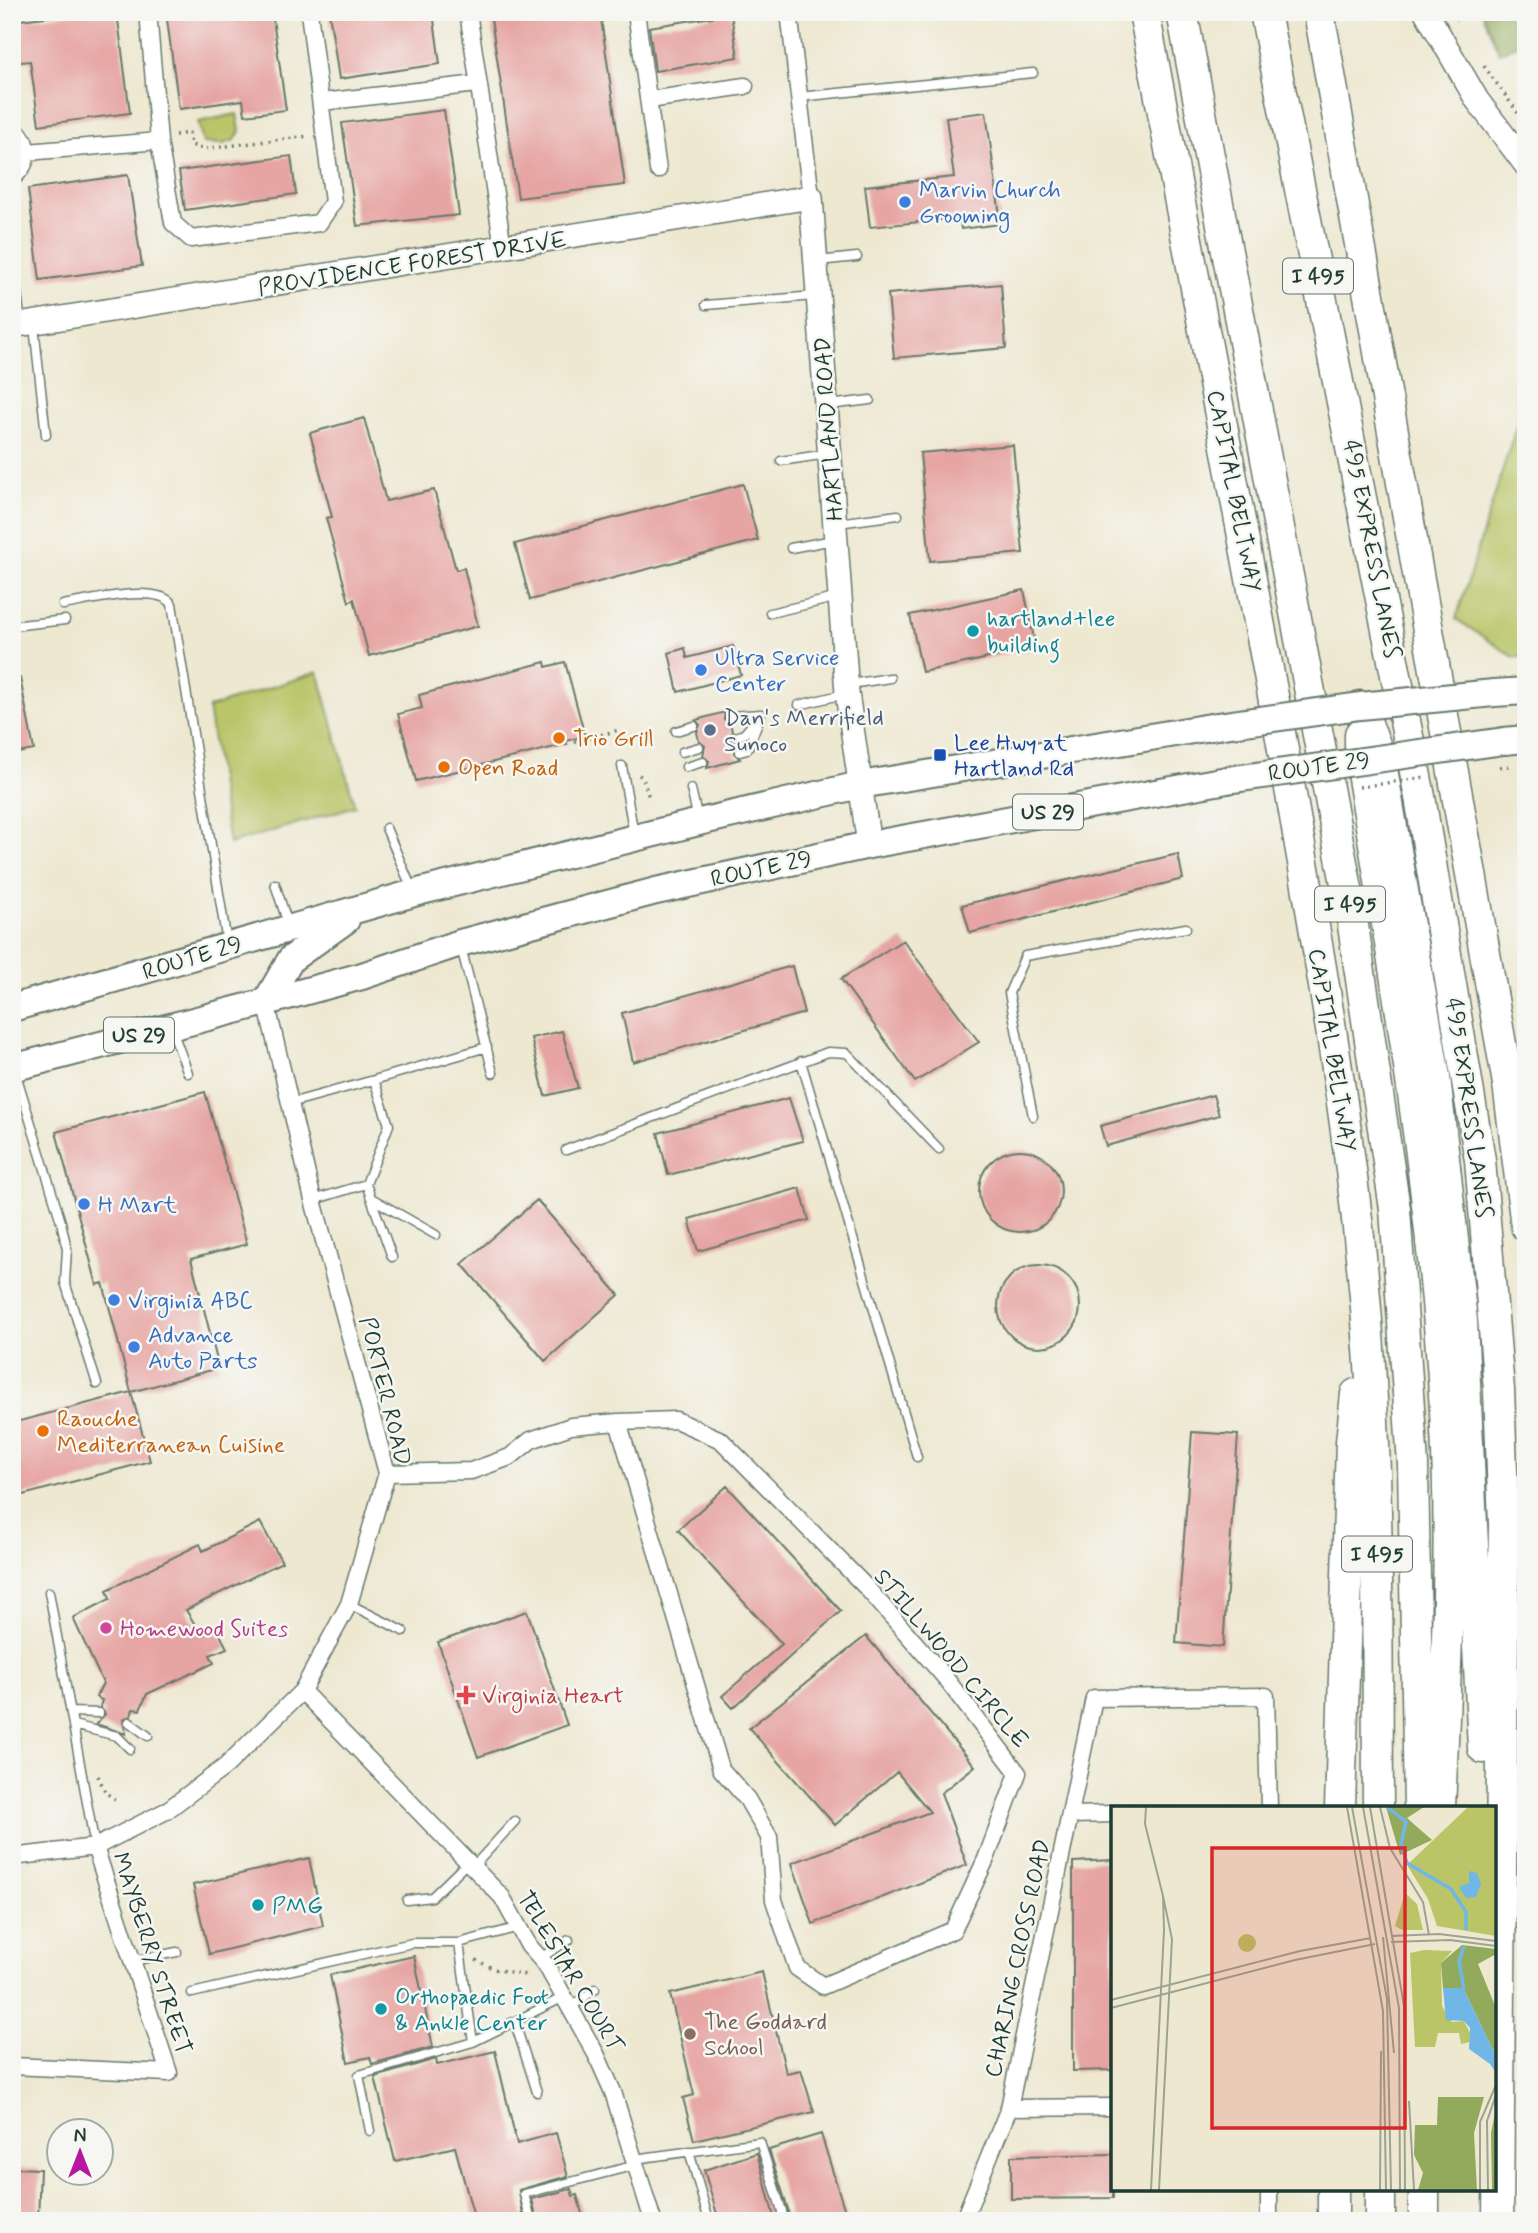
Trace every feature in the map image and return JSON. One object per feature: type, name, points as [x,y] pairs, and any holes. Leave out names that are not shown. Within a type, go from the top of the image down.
[{"type":"highway","name":"CAPITAL BELTWAY","points":[[1144,12],[1328,1001],[1350,1158],[1365,1300],[1376,1494],[1378,1806]]},
{"type":"highway","name":"I 495","points":[[1182,12],[1350,905],[1395,1209],[1413,1464],[1419,1806]]},
{"type":"highway","name":"495 EXPRESS LANES","points":[[1265,12],[1420,797],[1480,1160],[1494,1314],[1504,1525],[1498,2221]]},
{"type":"highway","name":"I 495","points":[[1320,12],[1508,1084],[1526,1226]]},
{"type":"highway","points":[[1360,706],[1383,835],[1421,1138],[1445,1413],[1449,1562],[1440,1806]]},
{"type":"highway","points":[[1383,835],[1435,1077],[1462,1321],[1486,1806]]},
{"type":"highway","points":[[1508,1084],[1526,1163]]},
{"type":"highway","points":[[1340,1806],[1351,1442],[1365,1300]]},
{"type":"highway","points":[[1496,1997],[1499,2049]]},
{"type":"highway","points":[[1333,2191],[1333,2221]]},
{"type":"highway","points":[[1380,2191],[1380,2221]]},
{"type":"highway","points":[[1424,2191],[1424,2221]]},
{"type":"main road","name":"ROUTE 29","points":[[12,1008],[414,893],[860,785],[1217,726],[1360,706],[1526,691]]},
{"type":"main road","name":"ROUTE 29","points":[[13,1068],[362,976],[460,943],[656,891],[869,845],[1227,780],[1370,758],[1515,740]]},
{"type":"main road","points":[[266,1002],[290,959],[361,909]]},
{"type":"street","points":[[148,12],[159,139],[173,223],[191,239],[319,223],[333,202],[309,12]]},
{"type":"street","points":[[468,12],[503,248]]},
{"type":"street","points":[[636,12],[658,170]]},
{"type":"street","name":"HARTLAND ROAD","points":[[789,12],[811,198],[847,689],[869,845]]},
{"type":"street","points":[[1426,12],[1477,100],[1526,165]]},
{"type":"street","points":[[322,102],[477,83]]},
{"type":"street","points":[[649,100],[745,86]]},
{"type":"street","points":[[12,126],[20,133],[27,152],[22,169],[12,178]]},
{"type":"street","points":[[27,152],[159,139]]},
{"type":"street","name":"PROVIDENCE FOREST DRIVE","points":[[21,325],[811,198]]},
{"type":"street","points":[[12,284],[21,325]]},
{"type":"street","name":"PORTER ROAD","points":[[12,1857],[95,1847],[166,1811],[226,1766],[302,1691],[349,1604],[387,1473],[313,1200],[266,1002]]},
{"type":"street","name":"STILLWOOD CIRCLE","points":[[387,1473],[471,1471],[510,1457],[531,1440],[571,1426],[618,1422],[676,1420],[721,1440],[866,1587],[943,1675],[1018,1773],[986,1859],[953,1930],[823,1986],[797,1968],[774,1900],[769,1837],[747,1799],[721,1769],[618,1422]]},
{"type":"street","name":"TELESTAR COURT","points":[[302,1691],[502,1898],[567,2002],[613,2092],[653,2221]]},
{"type":"street","name":"CHARING CROSS ROAD","points":[[963,2221],[1009,2108],[1094,1698],[1266,1696],[1269,1806]]},
{"type":"street","points":[[1070,1815],[1111,1814]]},
{"type":"street","name":"MAYBERRY STREET","points":[[12,2066],[169,2073],[95,1847]]},
{"type":"street","points":[[1009,2108],[1111,2107]]},
{"type":"street","points":[[1269,2191],[1269,2221]]},
{"type":"lane","points":[[799,97],[1033,73]]},
{"type":"lane","points":[[816,261],[857,257]]},
{"type":"lane","points":[[706,305],[818,295]]},
{"type":"lane","points":[[12,367],[21,325]]},
{"type":"lane","points":[[21,325],[46,435]]},
{"type":"lane","points":[[826,405],[870,400]]},
{"type":"lane","points":[[781,461],[830,454]]},
{"type":"lane","points":[[791,548],[835,531],[898,515]]},
{"type":"lane","points":[[63,605],[148,593],[162,596],[172,604],[228,946]]},
{"type":"lane","points":[[770,613],[840,597]]},
{"type":"lane","points":[[12,626],[65,620]]},
{"type":"lane","points":[[799,705],[890,678]]},
{"type":"lane","points":[[730,716],[761,714]]},
{"type":"lane","points":[[735,737],[744,734],[761,714]]},
{"type":"lane","points":[[740,752],[747,750],[761,714]]},
{"type":"lane","points":[[676,731],[694,726]]},
{"type":"lane","points":[[682,752],[699,747]]},
{"type":"lane","points":[[686,767],[704,762]]},
{"type":"lane","points":[[622,766],[634,838]]},
{"type":"lane","points":[[691,789],[699,822]]},
{"type":"lane","points":[[386,828],[414,893]]},
{"type":"lane","points":[[275,884],[289,929]]},
{"type":"lane","points":[[1033,1116],[1009,993],[1025,956],[1186,928]]},
{"type":"lane","points":[[460,943],[493,1073]]},
{"type":"lane","points":[[171,1026],[188,1073]]},
{"type":"lane","points":[[290,1103],[487,1047]]},
{"type":"lane","points":[[566,1150],[828,1052],[847,1053],[939,1149]]},
{"type":"lane","points":[[801,1062],[917,1457]]},
{"type":"lane","points":[[13,1068],[61,1222],[67,1249],[65,1282],[97,1384]]},
{"type":"lane","points":[[374,1080],[389,1125],[366,1184],[393,1257]]},
{"type":"lane","points":[[313,1200],[366,1184]]},
{"type":"lane","points":[[373,1199],[436,1235]]},
{"type":"lane","points":[[49,1592],[95,1847]]},
{"type":"lane","points":[[349,1604],[403,1631]]},
{"type":"lane","points":[[71,1712],[99,1713]]},
{"type":"lane","points":[[129,1722],[148,1736]]},
{"type":"lane","points":[[73,1725],[117,1736],[130,1749]]},
{"type":"lane","points":[[407,1900],[432,1897],[515,1821]]},
{"type":"lane","points":[[192,1993],[412,1943],[459,1943],[519,1927]]},
{"type":"lane","points":[[540,1958],[569,1940]]},
{"type":"lane","points":[[459,1943],[473,2042]]},
{"type":"lane","points":[[132,1961],[177,1952]]},
{"type":"lane","points":[[370,2131],[359,2075],[473,2042],[595,1989]]},
{"type":"lane","points":[[515,2023],[537,2092]]},
{"type":"lane","points":[[531,2221],[524,2194],[635,2162],[689,2151],[760,2142],[782,2211],[782,2221]]},
{"type":"lane","points":[[689,2151],[709,2221]]},
{"type":"path","points":[[1455,12],[1459,22]]},
{"type":"path","points":[[1482,62],[1526,124]]},
{"type":"path","points":[[159,139],[189,133],[191,145],[203,149],[326,134]]},
{"type":"path","points":[[574,742],[619,730]]},
{"type":"path","points":[[97,1772],[106,1793],[115,1799]]},
{"type":"path","points":[[476,1960],[494,1969],[526,1975]]},
{"type":"green space","points":[[1482,12],[1526,12],[1526,41],[1499,53]]},
{"type":"green space","points":[[237,114],[240,131],[235,140],[223,144],[203,143],[198,122]]},
{"type":"green space","points":[[1526,395],[1526,657],[1514,657],[1456,619]]},
{"type":"green space","points":[[318,672],[355,806],[229,844],[208,708]]},
{"type":"building","points":[[86,12],[117,12],[130,113],[39,125],[30,61],[12,63],[12,21]]},
{"type":"building","points":[[166,12],[272,12],[286,110],[245,115],[243,100],[179,109]]},
{"type":"building","points":[[329,12],[433,12],[440,64],[339,79]]},
{"type":"building","points":[[490,12],[600,12],[625,185],[518,198]]},
{"type":"building","points":[[731,14],[738,57],[655,71],[649,27]]},
{"type":"building","points":[[444,110],[459,215],[357,226],[342,123]]},
{"type":"building","points":[[986,112],[1001,224],[961,229],[960,218],[870,227],[865,186],[954,177],[946,117]]},
{"type":"building","points":[[291,156],[296,194],[185,210],[179,171]]},
{"type":"building","points":[[128,175],[142,266],[40,280],[28,189]]},
{"type":"building","points":[[1001,284],[1006,348],[894,358],[888,294]]},
{"type":"building","points":[[364,418],[386,501],[434,490],[456,570],[464,568],[478,626],[369,656],[354,599],[349,602],[326,518],[332,517],[310,433]]},
{"type":"building","points":[[1013,445],[1023,553],[930,561],[920,453]]},
{"type":"building","points":[[743,484],[758,540],[530,600],[515,544]]},
{"type":"building","name":"hartland+lee building","points":[[1024,590],[1036,648],[922,672],[910,615]]},
{"type":"building","points":[[733,646],[741,675],[678,692],[669,653],[685,648],[687,658]]},
{"type":"building","points":[[545,662],[546,667],[565,662],[585,736],[566,741],[567,744],[416,781],[398,714],[422,708],[419,695]]},
{"type":"building","points":[[20,678],[34,750],[12,754],[12,679]]},
{"type":"building","points":[[725,712],[724,719],[730,723],[732,731],[729,738],[735,743],[734,753],[740,759],[707,768],[709,761],[703,756],[705,746],[699,741],[697,732],[700,725],[696,720]]},
{"type":"building","points":[[1178,854],[1183,879],[970,933],[962,905]]},
{"type":"building","points":[[903,940],[979,1042],[915,1082],[841,979]]},
{"type":"building","points":[[792,966],[804,1013],[633,1062],[622,1013]]},
{"type":"building","points":[[562,1031],[578,1088],[545,1096],[531,1038]]},
{"type":"building","points":[[205,1092],[247,1244],[191,1259],[219,1368],[131,1392],[103,1283],[97,1285],[56,1132]]},
{"type":"building","points":[[1213,1095],[1219,1115],[1106,1146],[1100,1126]]},
{"type":"building","points":[[789,1098],[803,1141],[668,1175],[658,1133]]},
{"type":"building","points":[[1020,1150],[1036,1153],[1049,1162],[1058,1175],[1061,1191],[1058,1207],[1049,1220],[1036,1229],[1020,1232],[1004,1229],[991,1220],[982,1207],[979,1191],[982,1175],[991,1162],[1004,1153]]},
{"type":"building","points":[[800,1188],[809,1220],[698,1251],[689,1219]]},
{"type":"building","points":[[537,1200],[619,1295],[545,1361],[462,1264]]},
{"type":"building","points":[[1039,1265],[1055,1268],[1068,1277],[1077,1290],[1080,1306],[1077,1322],[1068,1335],[1055,1344],[1039,1347],[1023,1344],[1010,1335],[1001,1322],[998,1306],[1001,1290],[1010,1277],[1023,1268]]},
{"type":"building","points":[[131,1392],[150,1461],[12,1498],[12,1423]]},
{"type":"building","points":[[1192,1432],[1238,1435],[1223,1647],[1176,1643]]},
{"type":"building","points":[[727,1486],[841,1611],[733,1708],[722,1696],[782,1644],[678,1530]]},
{"type":"building","name":"Homewood Suites","points":[[260,1522],[282,1562],[186,1610],[202,1636],[217,1629],[227,1648],[210,1655],[214,1663],[147,1694],[140,1710],[133,1709],[131,1716],[123,1719],[126,1734],[96,1724],[105,1714],[100,1707],[102,1700],[96,1697],[103,1683],[73,1618],[110,1599],[107,1590],[200,1544],[203,1551]]},
{"type":"building","points":[[527,1611],[567,1725],[478,1757],[438,1642]]},
{"type":"building","points":[[866,1636],[975,1766],[941,1793],[967,1865],[813,1924],[792,1863],[930,1812],[897,1772],[835,1825],[749,1728]]},
{"type":"building","name":"PMG","points":[[309,1858],[323,1926],[209,1954],[193,1885]]},
{"type":"building","points":[[1111,1860],[1111,2070],[1073,2071],[1073,1862]]},
{"type":"building","name":"Orthopaedic Foot & Ankle Center","points":[[414,1956],[433,2047],[372,2064],[370,2057],[348,2062],[330,1975]]},
{"type":"building","points":[[762,1972],[786,2073],[801,2070],[814,2112],[694,2140],[683,2098],[694,2095],[670,1994]]},
{"type":"building","points":[[495,2051],[517,2144],[556,2133],[568,2176],[519,2190],[524,2221],[475,2221],[455,2147],[395,2161],[375,2077],[436,2059],[437,2065]]},
{"type":"building","points":[[821,2134],[848,2221],[789,2221],[788,2209],[769,2150]]},
{"type":"building","points":[[757,2153],[775,2221],[719,2221],[704,2170]]},
{"type":"building","points":[[1111,2154],[1113,2198],[1011,2199],[1011,2156]]},
{"type":"building","points":[[12,2168],[40,2169],[38,2221],[12,2221]]},
{"type":"building","points":[[571,2189],[573,2196],[577,2195],[584,2221],[537,2221],[532,2199]]},
{"type":"waterway","points":[[1512,12],[1526,47]]},
{"type":"place","name":"Marvin Church Grooming","points":[[905,202]]},
{"type":"place","name":"hartland+lee building","points":[[973,631]]},
{"type":"place","name":"Ultra Service Center","points":[[701,670]]},
{"type":"place","name":"Dan's Merrifield Sunoco","points":[[710,730]]},
{"type":"place","name":"Trio Grill","points":[[559,738]]},
{"type":"place","name":"Lee Hwy at Hartland Rd","points":[[940,755]]},
{"type":"place","name":"Open Road","points":[[444,767]]},
{"type":"place","name":"H Mart","points":[[84,1204]]},
{"type":"place","name":"Virginia ABC","points":[[114,1300]]},
{"type":"place","name":"Advance Auto Parts","points":[[134,1347]]},
{"type":"place","name":"Raouche Mediterranean Cuisine","points":[[43,1431]]},
{"type":"place","name":"Homewood Suites","points":[[106,1628]]},
{"type":"place","name":"Virginia Heart","points":[[466,1695]]},
{"type":"place","name":"PMG","points":[[258,1905]]},
{"type":"place","name":"Orthopaedic Foot & Ankle Center","points":[[381,2009]]},
{"type":"place","name":"The Goddard School","points":[[690,2034]]}]
